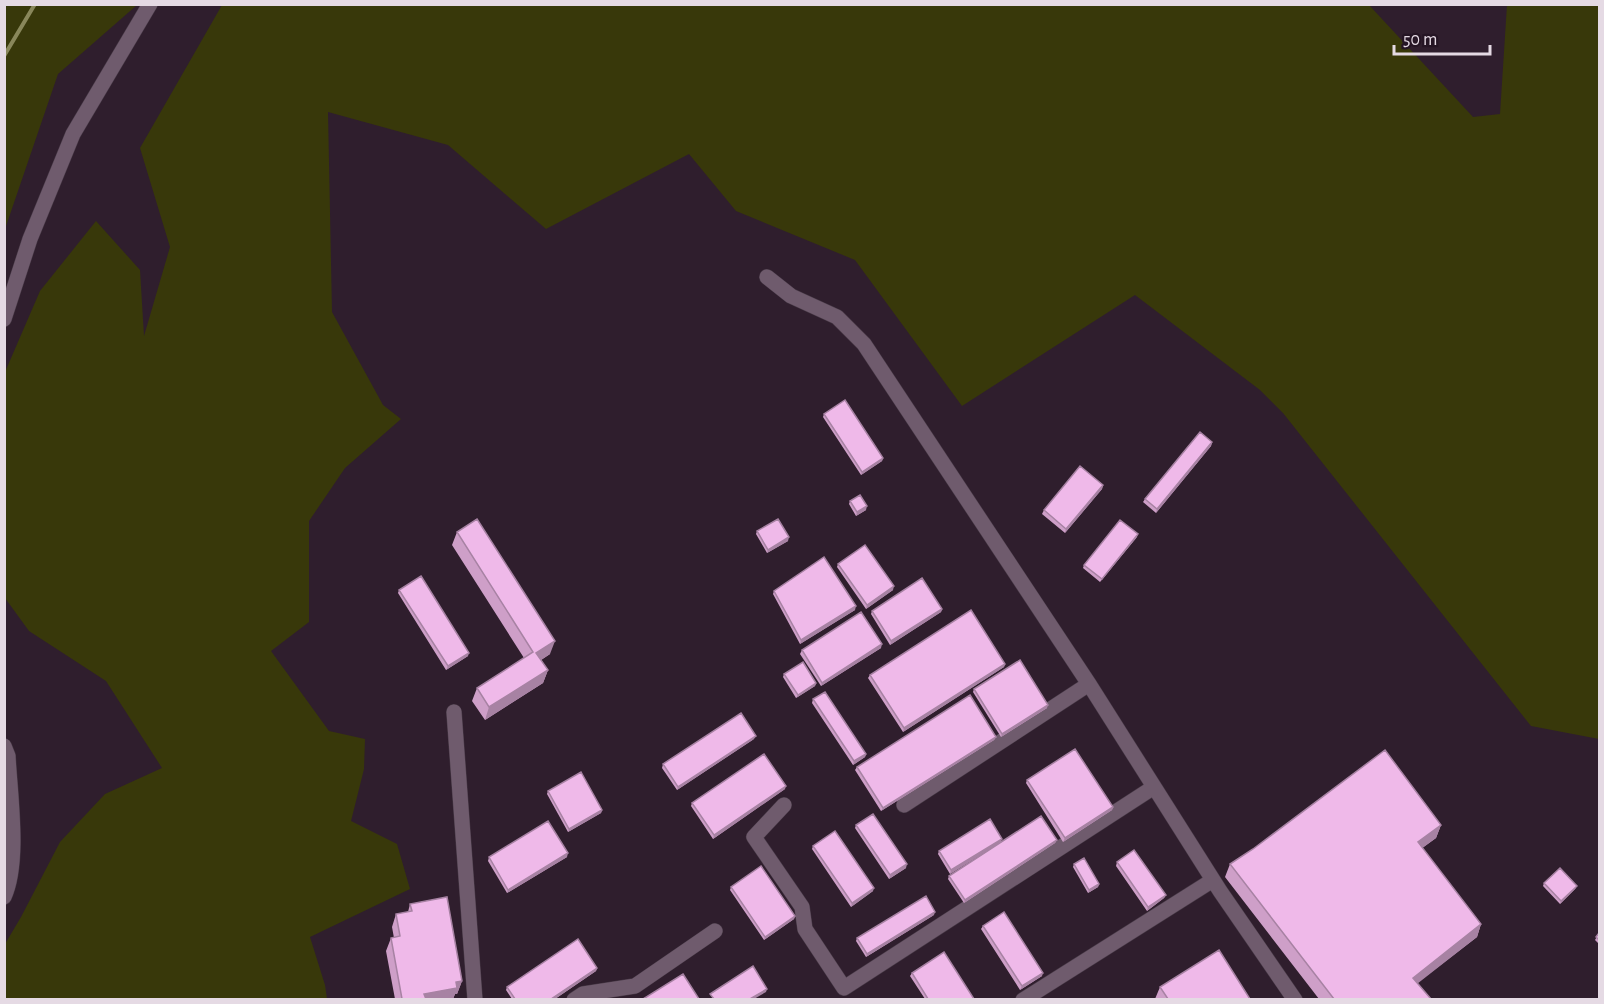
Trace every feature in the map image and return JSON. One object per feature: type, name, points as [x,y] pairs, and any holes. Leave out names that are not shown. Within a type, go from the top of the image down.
[{"type":"street","points":[[4,320],[30,238],[73,134],[150,4]]},
{"type":"street","points":[[767,277],[791,296],[837,317],[864,344],[1089,684],[1213,880],[1295,999]]},
{"type":"street","points":[[904,805],[1089,684]]},
{"type":"street","points":[[454,712],[475,999]]},
{"type":"street","points":[[4,746],[8,756],[13,833],[9,887],[4,897]]},
{"type":"street","points":[[784,805],[754,837],[802,907],[805,929],[844,988],[1154,788]]},
{"type":"street","points":[[1023,999],[1213,880]]},
{"type":"street","points":[[574,999],[583,994],[635,987],[715,931]]},
{"type":"shaded area","points":[[5,4],[137,5],[58,74],[5,229]]},
{"type":"shaded area","points":[[222,5],[1369,5],[1473,117],[1500,114],[1507,5],[1599,5],[1599,739],[1531,726],[1283,413],[1260,390],[1135,295],[962,406],[855,260],[736,211],[689,154],[546,229],[448,145],[328,112],[332,312],[383,405],[401,419],[345,468],[309,521],[309,622],[271,651],[329,731],[365,739],[364,769],[351,821],[397,844],[410,889],[310,937],[327,999],[5,999],[5,944],[60,842],[105,794],[162,768],[106,681],[29,631],[5,598],[5,372],[40,291],[96,221],[140,270],[144,336],[170,247],[140,148]]},
{"type":"building","points":[[845,400],[883,458],[862,472],[824,414]]},
{"type":"building","points":[[1200,432],[1212,442],[1157,509],[1145,499]]},
{"type":"building","points":[[1080,466],[1103,485],[1066,529],[1044,510]]},
{"type":"building","points":[[860,495],[867,506],[857,512],[850,501]]},
{"type":"building","points":[[477,519],[555,641],[536,653],[548,670],[489,707],[477,688],[533,652],[457,532]]},
{"type":"building","points":[[778,519],[789,537],[768,550],[757,531]]},
{"type":"building","points":[[1120,520],[1138,534],[1102,579],[1084,565]]},
{"type":"building","points":[[865,545],[894,586],[867,605],[838,564]]},
{"type":"building","points":[[824,557],[856,606],[801,640],[774,591]]},
{"type":"building","points":[[421,576],[469,653],[448,666],[399,590]]},
{"type":"building","points":[[922,578],[942,609],[891,641],[872,611]]},
{"type":"building","points":[[971,610],[1005,664],[904,728],[870,675]]},
{"type":"building","points":[[861,612],[882,644],[822,683],[802,650]]},
{"type":"building","points":[[1020,660],[1048,705],[1002,734],[974,689]]},
{"type":"building","points":[[803,662],[816,683],[798,695],[784,674]]},
{"type":"building","points":[[825,692],[866,754],[854,761],[813,699]]},
{"type":"building","points":[[970,695],[996,737],[883,808],[857,767]]},
{"type":"building","points":[[741,713],[756,736],[678,787],[663,764]]},
{"type":"building","points":[[1075,749],[1113,807],[1065,838],[1027,780]]},
{"type":"building","points":[[1385,750],[1441,825],[1418,842],[1481,924],[1413,978],[1431,999],[1334,999],[1230,864]]},
{"type":"building","points":[[764,754],[786,786],[714,835],[692,803]]},
{"type":"building","points":[[581,772],[602,810],[569,829],[548,791]]},
{"type":"building","points":[[873,814],[907,864],[890,875],[856,825]]},
{"type":"building","points":[[1041,816],[1057,840],[965,900],[949,876]]},
{"type":"building","points":[[990,819],[1002,839],[951,870],[939,851]]},
{"type":"building","points":[[548,821],[568,853],[508,890],[489,857]]},
{"type":"building","points":[[835,831],[874,888],[852,903],[813,846]]},
{"type":"building","points":[[1134,850],[1166,895],[1148,907],[1117,862]]},
{"type":"building","points":[[1084,858],[1099,884],[1089,890],[1074,864]]},
{"type":"building","points":[[761,866],[795,916],[765,937],[731,887]]},
{"type":"building","points":[[1560,868],[1577,886],[1561,901],[1544,883]]},
{"type":"building","points":[[926,896],[935,912],[867,954],[857,938]]},
{"type":"building","points":[[447,897],[462,981],[456,982],[457,988],[424,994],[426,999],[402,999],[391,938],[400,936],[396,914],[412,911],[410,904]]},
{"type":"building","points":[[1004,912],[1043,973],[1022,986],[983,926]]},
{"type":"building","points":[[578,939],[597,968],[551,999],[515,999],[507,987]]},
{"type":"building","points":[[1219,950],[1250,999],[1168,999],[1160,987]]},
{"type":"building","points":[[944,952],[974,999],[928,999],[912,973]]},
{"type":"building","points":[[753,966],[767,989],[750,999],[714,999],[710,994]]},
{"type":"building","points":[[683,974],[699,999],[643,999]]},
{"type":"waterway","points":[[4,56],[35,4]]}]
